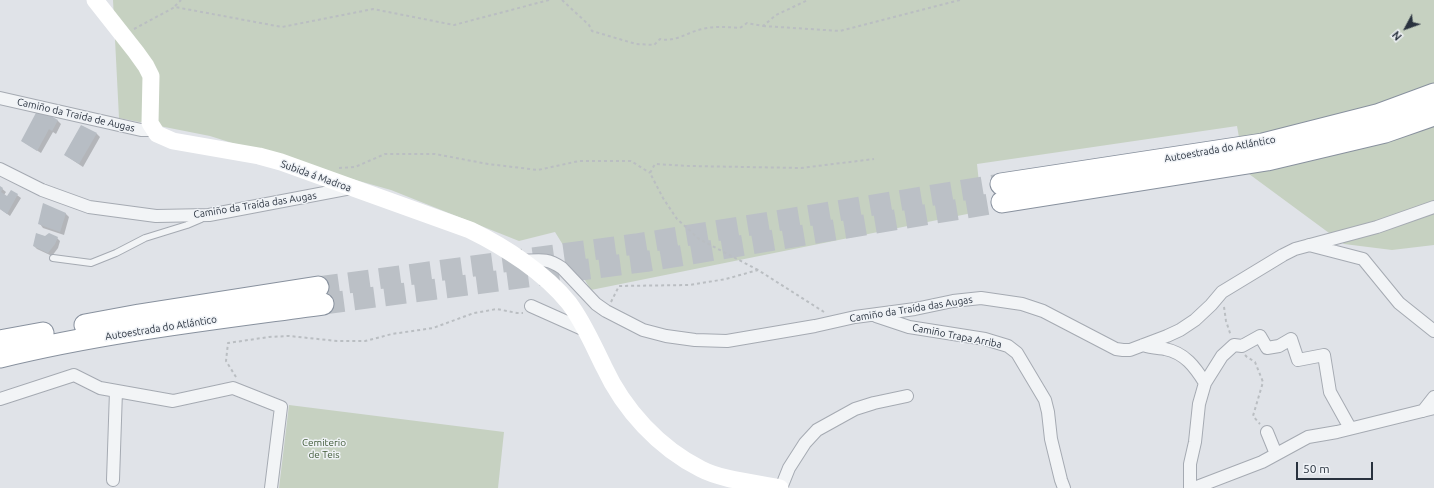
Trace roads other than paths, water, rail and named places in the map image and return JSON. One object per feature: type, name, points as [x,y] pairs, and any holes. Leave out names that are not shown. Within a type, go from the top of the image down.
[{"type":"highway","name":"Autoestrada do Atlántico","points":[[1434,94],[1377,115],[1263,144],[1002,193],[1267,160],[1385,132],[1434,114]]},
{"type":"highway","name":"Autoestrada do Atlántico","points":[[0,341],[139,315],[320,295],[149,329],[56,344],[0,357]]},
{"type":"street","points":[[95,0],[146,66],[150,76],[150,116],[153,128]]},
{"type":"street","name":"Camiño da Traida de Augas","points":[[0,98],[141,130],[153,128]]},
{"type":"street","name":"Subida á Madroa","points":[[153,128],[157,134],[173,141],[258,156],[308,171],[351,188],[470,230],[491,241],[523,261],[558,290],[570,304],[587,331],[618,394],[640,422],[672,450],[702,470],[720,476],[781,488]]},
{"type":"street","name":"Camiño da Traída das Augas","points":[[0,169],[42,190],[89,207],[156,216],[210,215],[351,188]]},
{"type":"street","name":"Camiño da Traída das Augas","points":[[523,261],[547,260],[555,264],[562,268],[596,304],[606,311],[643,330],[666,336],[710,342],[727,341],[871,315],[915,309],[953,301],[981,298],[1022,304],[1043,312],[1116,349],[1130,350],[1180,330],[1195,320],[1222,292],[1295,249],[1377,227],[1434,207]]},
{"type":"street","points":[[1307,245],[1363,259],[1399,303],[1434,331]]},
{"type":"street","points":[[531,306],[587,331]]},
{"type":"street","name":"Camiño Trapa Arriba","points":[[871,315],[910,327],[985,339],[1008,346],[1017,353],[1045,400],[1051,439],[1064,488]]},
{"type":"street","points":[[1190,488],[1190,464],[1195,442],[1199,404],[1205,383],[1222,356],[1238,346],[1260,336],[1267,348],[1279,346],[1291,339],[1298,360],[1324,355],[1330,392],[1350,428]]},
{"type":"street","points":[[1143,346],[1167,350],[1186,358],[1195,367],[1205,383]]},
{"type":"street","points":[[0,399],[74,375],[100,388],[174,401],[233,388],[281,408],[272,488]]},
{"type":"street","points":[[113,480],[116,391]]},
{"type":"street","points":[[781,488],[789,468],[805,443],[817,430],[855,409],[906,396]]},
{"type":"street","points":[[1194,488],[1262,462],[1308,437],[1428,410],[1434,397]]},
{"type":"street","points":[[1267,432],[1276,454]]},
{"type":"lane","points":[[53,258],[91,263],[116,253],[145,238],[187,225],[210,215]]},
{"type":"tunnel","points":[[318,287],[636,244],[1001,184]]},
{"type":"tunnel","points":[[323,304],[649,261],[1002,202]]},
{"type":"park label","name":"Cemiterio de Teis","points":[[324,448]]}]
